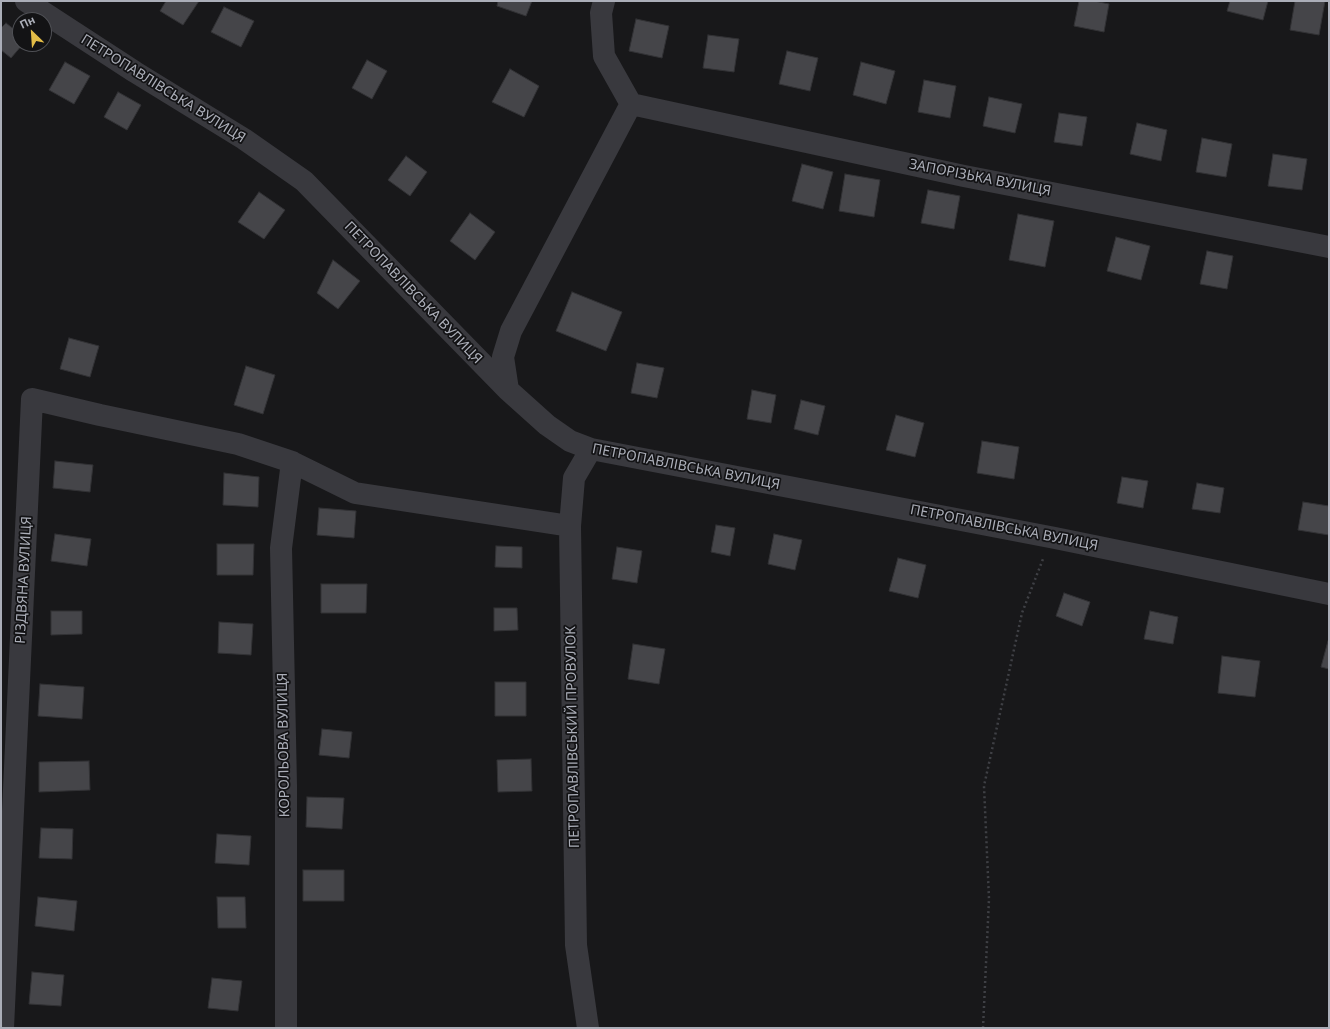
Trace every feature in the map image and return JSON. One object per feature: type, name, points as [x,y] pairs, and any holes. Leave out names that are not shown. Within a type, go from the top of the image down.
[{"type":"street","name":"ПЕТРОПАВЛІВСЬКА ВУЛИЦЯ","points":[[26,1],[135,72],[244,139],[304,181],[508,390],[547,425],[570,441],[591,449],[1055,538],[1329,594]]},
{"type":"street","points":[[508,390],[503,357],[511,331],[631,104],[604,56],[601,13],[604,1]]},
{"type":"street","name":"ЗАПОРІЗЬКА ВУЛИЦЯ","points":[[631,104],[964,176],[1329,247]]},
{"type":"street","name":"РІЗДВЯНА ВУЛИЦЯ","points":[[3,1028],[32,399],[238,444],[292,462]]},
{"type":"street","name":"ПЕТРОПАВЛІВСЬКИЙ ПРОВУЛОК","points":[[588,1028],[576,945],[570,526],[574,478],[591,449]]},
{"type":"street","points":[[292,462],[355,493],[570,526]]},
{"type":"street","name":"КОРОЛЬОВА ВУЛИЦЯ","points":[[286,1028],[286,785],[281,548],[292,462]]},
{"type":"path","points":[[983,1028],[989,899],[984,786],[1022,613],[1045,553],[1055,538]]},
{"type":"building","points":[[166,1],[199,1],[183,25],[160,11]]},
{"type":"building","points":[[498,1],[532,1],[526,16],[497,6]]},
{"type":"building","points":[[1079,1],[1094,1],[1109,4],[1104,32],[1074,26]]},
{"type":"building","points":[[1230,1],[1268,1],[1263,20],[1227,11]]},
{"type":"building","points":[[1295,1],[1325,1],[1319,35],[1290,30]]},
{"type":"building","points":[[224,7],[254,21],[241,47],[211,32]]},
{"type":"building","points":[[636,19],[669,26],[662,58],[629,51]]},
{"type":"building","points":[[6,23],[12,28],[12,52],[16,52],[11,58],[1,50],[1,28]]},
{"type":"building","points":[[708,35],[739,39],[734,72],[703,68]]},
{"type":"building","points":[[787,51],[818,58],[810,91],[779,84]]},
{"type":"building","points":[[367,60],[387,71],[372,99],[352,88]]},
{"type":"building","points":[[65,62],[90,76],[74,104],[49,90]]},
{"type":"building","points":[[861,62],[895,71],[886,104],[853,95]]},
{"type":"building","points":[[510,69],[539,86],[524,117],[492,102]]},
{"type":"building","points":[[924,80],[956,86],[950,118],[918,112]]},
{"type":"building","points":[[118,92],[141,105],[127,130],[104,117]]},
{"type":"building","points":[[989,97],[1022,104],[1015,133],[983,126]]},
{"type":"building","points":[[1059,113],[1087,117],[1082,146],[1054,142]]},
{"type":"building","points":[[1137,123],[1167,130],[1161,161],[1130,154]]},
{"type":"building","points":[[1202,138],[1232,144],[1226,177],[1196,172]]},
{"type":"building","points":[[1273,154],[1307,159],[1302,190],[1268,186]]},
{"type":"building","points":[[406,156],[427,172],[410,196],[388,180]]},
{"type":"building","points":[[802,164],[833,172],[823,209],[792,201]]},
{"type":"building","points":[[845,174],[880,180],[874,217],[839,211]]},
{"type":"building","points":[[928,190],[960,196],[954,229],[921,223]]},
{"type":"building","points":[[259,192],[285,210],[264,239],[238,222]]},
{"type":"building","points":[[470,213],[495,232],[475,260],[450,241]]},
{"type":"building","points":[[1018,214],[1054,221],[1045,267],[1009,260]]},
{"type":"building","points":[[1116,237],[1150,246],[1141,280],[1107,271]]},
{"type":"building","points":[[1207,251],[1233,256],[1227,289],[1200,284]]},
{"type":"building","points":[[333,260],[360,281],[338,309],[317,293]]},
{"type":"building","points":[[572,292],[622,312],[606,351],[556,331]]},
{"type":"building","points":[[69,338],[99,346],[90,377],[60,369]]},
{"type":"building","points":[[637,363],[664,368],[657,398],[631,393]]},
{"type":"building","points":[[246,366],[275,375],[263,414],[234,405]]},
{"type":"building","points":[[752,390],[776,395],[771,423],[747,419]]},
{"type":"building","points":[[801,400],[825,406],[818,435],[794,429]]},
{"type":"building","points":[[896,415],[924,423],[915,457],[886,450]]},
{"type":"building","points":[[982,441],[1019,447],[1014,479],[977,473]]},
{"type":"building","points":[[55,461],[93,465],[90,492],[53,488]]},
{"type":"building","points":[[224,473],[259,477],[258,507],[223,505]]},
{"type":"building","points":[[1122,477],[1148,481],[1143,508],[1117,503]]},
{"type":"building","points":[[1197,483],[1224,488],[1220,513],[1192,509]]},
{"type":"building","points":[[1303,502],[1329,506],[1329,535],[1298,530]]},
{"type":"building","points":[[319,508],[356,511],[354,538],[317,535]]},
{"type":"building","points":[[716,525],[735,528],[730,556],[711,552]]},
{"type":"building","points":[[55,534],[91,539],[87,566],[51,561]]},
{"type":"building","points":[[774,534],[802,540],[795,570],[768,564]]},
{"type":"building","points":[[217,544],[254,544],[253,575],[217,575]]},
{"type":"building","points":[[496,546],[522,547],[522,568],[495,567]]},
{"type":"building","points":[[617,547],[642,551],[637,583],[612,579]]},
{"type":"building","points":[[898,558],[926,565],[918,598],[889,591]]},
{"type":"building","points":[[321,584],[367,584],[366,613],[321,613]]},
{"type":"building","points":[[1064,593],[1090,602],[1082,626],[1056,616]]},
{"type":"building","points":[[494,608],[517,608],[518,630],[494,631]]},
{"type":"building","points":[[51,611],[82,611],[82,634],[51,635]]},
{"type":"building","points":[[1150,611],[1178,617],[1173,644],[1144,639]]},
{"type":"building","points":[[219,622],[253,624],[251,655],[218,653]]},
{"type":"building","points":[[1329,641],[1329,669],[1321,667]]},
{"type":"building","points":[[633,644],[665,649],[659,684],[628,679]]},
{"type":"building","points":[[1222,656],[1260,661],[1255,697],[1218,693]]},
{"type":"building","points":[[495,682],[526,682],[526,716],[495,716]]},
{"type":"building","points":[[40,684],[84,687],[82,719],[38,716]]},
{"type":"building","points":[[322,729],[352,732],[349,758],[319,755]]},
{"type":"building","points":[[531,759],[532,791],[498,792],[497,760]]},
{"type":"building","points":[[89,761],[90,790],[39,792],[39,762]]},
{"type":"building","points":[[307,797],[344,798],[342,829],[306,827]]},
{"type":"building","points":[[41,828],[73,829],[72,859],[39,858]]},
{"type":"building","points":[[217,834],[251,836],[249,865],[215,863]]},
{"type":"building","points":[[303,870],[344,870],[344,901],[303,901]]},
{"type":"building","points":[[38,897],[77,901],[74,931],[35,926]]},
{"type":"building","points":[[217,897],[245,897],[246,928],[218,928]]},
{"type":"building","points":[[32,972],[64,975],[61,1006],[29,1004]]},
{"type":"building","points":[[212,978],[242,981],[238,1011],[208,1008]]}]
